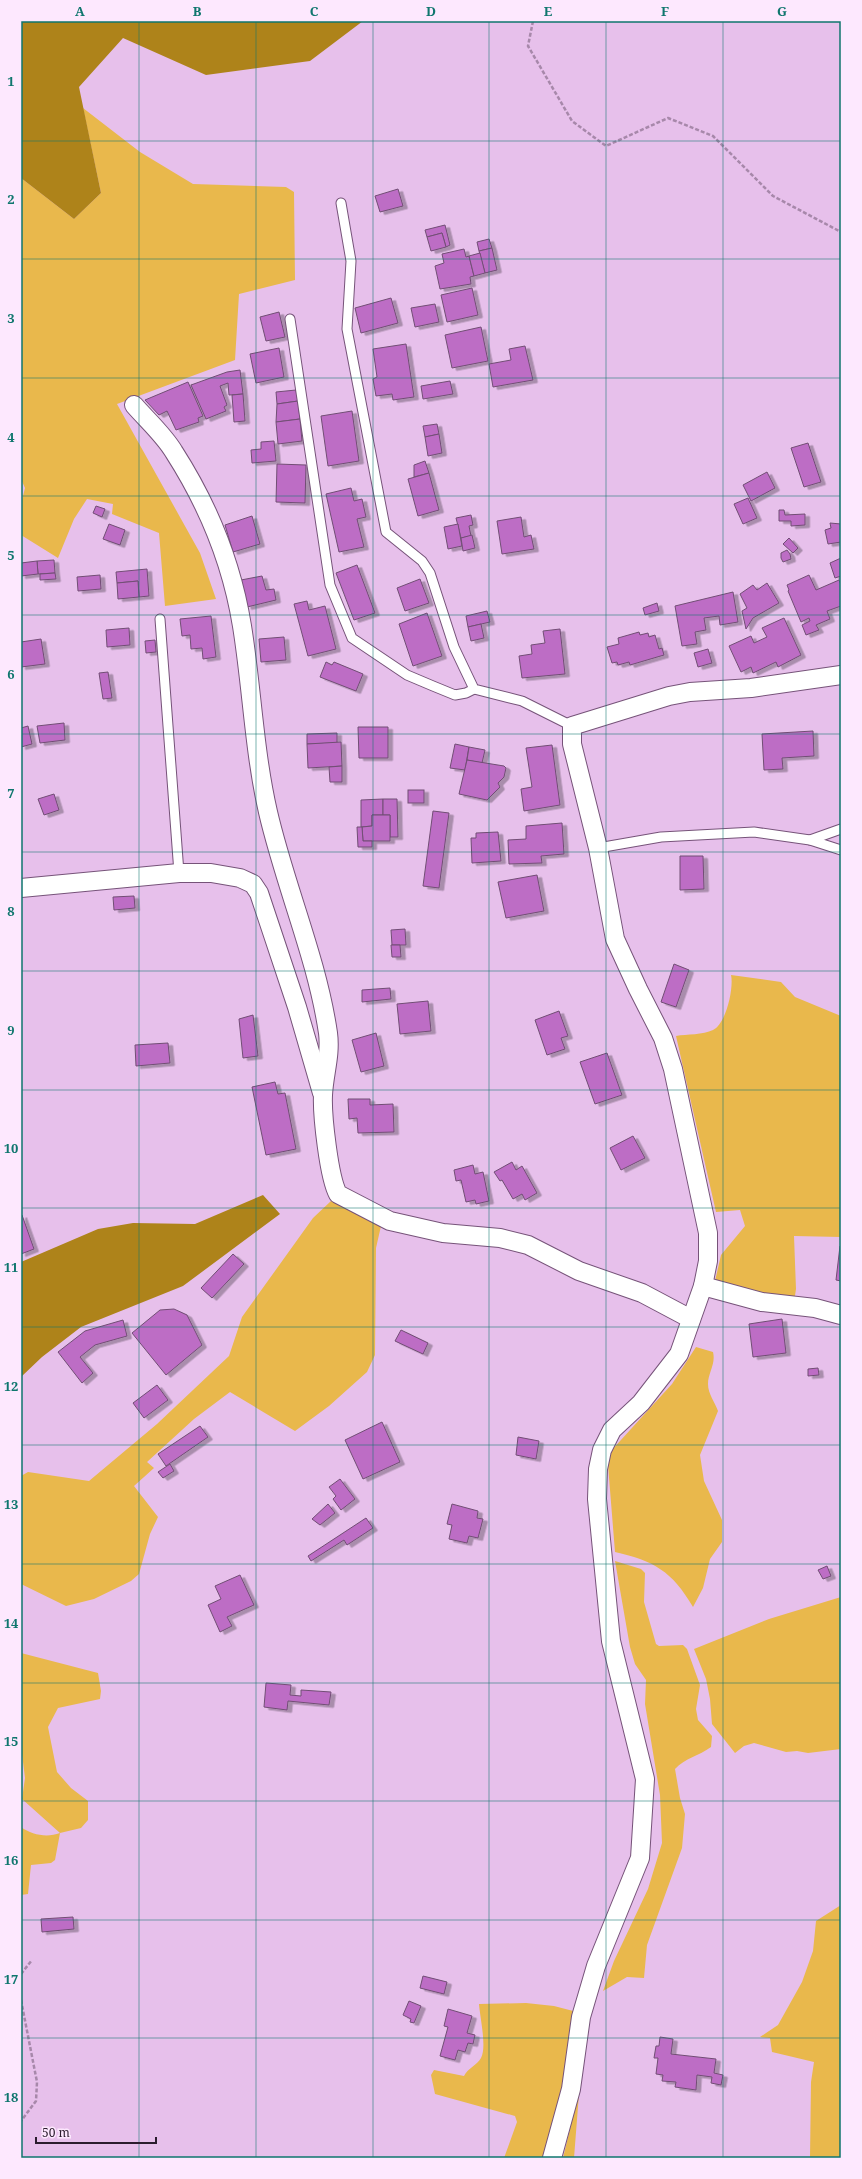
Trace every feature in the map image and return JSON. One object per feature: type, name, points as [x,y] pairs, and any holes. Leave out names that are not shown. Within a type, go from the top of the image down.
[{"type":"street","points":[[134,405],[174,451],[210,515],[232,580],[242,626],[260,764],[268,812],[318,988],[328,1034],[329,1056],[323,1096]]},
{"type":"street","points":[[552,2158],[571,2089],[581,2017],[596,1966],[640,1858],[645,1779],[611,1641],[597,1499],[598,1469],[602,1450],[612,1430],[641,1403],[679,1354],[703,1286],[708,1261],[708,1233],[673,1069],[664,1038],[638,989],[615,939],[598,848],[572,744],[572,726],[669,696],[690,692],[751,688],[841,675]]},
{"type":"street","points":[[21,888],[179,873],[211,872],[240,878],[253,884],[259,893],[297,1007],[323,1096],[332,1179],[338,1194],[390,1221],[443,1233],[500,1238],[528,1245],[579,1271],[642,1293],[691,1319]]},
{"type":"street","points":[[703,1286],[762,1302],[815,1308],[841,1315]]},
{"type":"lane","points":[[341,203],[351,262],[347,329],[386,532],[422,561],[430,573],[454,648],[474,689]]},
{"type":"lane","points":[[290,319],[330,585],[352,638],[407,675],[455,695],[466,694],[474,689],[522,701],[572,726]]},
{"type":"lane","points":[[160,619],[179,873]]},
{"type":"lane","points":[[810,840],[841,829]]},
{"type":"lane","points":[[598,848],[661,837],[754,832],[810,840],[841,850]]},
{"type":"path","points":[[534,21],[528,46],[572,121],[606,146],[668,118],[713,136],[772,196],[841,232]]},
{"type":"path","points":[[21,1974],[32,1960]]},
{"type":"path","points":[[21,2000],[37,2082],[36,2101],[21,2121]]},
{"type":"shaded area","points":[[21,21],[363,21],[310,61],[206,75],[123,38],[79,87],[101,193],[74,219],[21,178]]},
{"type":"shaded area","points":[[83,108],[140,152],[193,184],[286,187],[294,192],[295,280],[239,294],[235,360],[117,404],[200,553],[216,599],[165,606],[159,533],[112,514],[113,504],[87,499],[74,519],[58,558],[21,535],[21,504],[25,488],[21,479],[21,178],[74,219],[101,193]]},
{"type":"shaded area","points":[[731,975],[781,982],[795,997],[841,1016],[841,1237],[794,1236],[796,1289],[794,1302],[715,1281],[721,1255],[745,1226],[740,1210],[716,1212],[676,1036],[705,1033],[718,1026],[722,1021],[728,1005],[732,981]]},
{"type":"shaded area","points":[[263,1195],[280,1214],[183,1286],[81,1327],[42,1357],[21,1377],[21,1262],[98,1229],[133,1223],[195,1224]]},
{"type":"shaded area","points":[[331,1201],[343,1205],[381,1226],[376,1248],[375,1355],[367,1372],[329,1406],[295,1431],[230,1392],[194,1419],[147,1462],[154,1468],[134,1486],[158,1517],[150,1534],[139,1574],[131,1581],[94,1599],[66,1606],[21,1584],[21,1476],[28,1472],[89,1481],[157,1424],[229,1356],[242,1317],[313,1218]]},
{"type":"shaded area","points":[[696,1347],[713,1352],[714,1356],[709,1376],[708,1388],[718,1411],[700,1455],[704,1481],[722,1520],[722,1542],[710,1559],[703,1588],[693,1607],[677,1584],[661,1569],[641,1559],[615,1552],[608,1465],[610,1452],[672,1384]]},
{"type":"shaded area","points":[[615,1561],[641,1569],[645,1573],[644,1602],[656,1644],[659,1646],[683,1645],[687,1649],[700,1685],[696,1709],[698,1720],[712,1736],[711,1747],[683,1762],[675,1769],[680,1798],[685,1814],[682,1848],[647,1945],[644,1978],[627,1977],[603,1991],[614,1961],[648,1889],[662,1843],[660,1795],[645,1704],[646,1680],[635,1664],[630,1647]]},
{"type":"shaded area","points":[[841,1597],[841,1749],[808,1753],[797,1751],[786,1752],[754,1743],[744,1746],[735,1753],[712,1724],[710,1699],[706,1679],[694,1649],[769,1619]]},
{"type":"shaded area","points":[[21,1653],[98,1673],[101,1691],[100,1699],[58,1708],[48,1727],[57,1772],[71,1788],[88,1801],[88,1820],[81,1828],[60,1833],[22,1799],[25,1778],[21,1746]]},
{"type":"shaded area","points":[[21,1827],[40,1835],[55,1835],[60,1833],[55,1860],[51,1863],[31,1865],[28,1894],[21,1895]]},
{"type":"shaded area","points":[[841,1905],[841,2158],[810,2158],[811,2082],[814,2062],[772,2052],[770,2038],[760,2037],[778,2025],[802,1982],[813,1951],[816,1921]]},
{"type":"shaded area","points":[[526,2003],[554,2006],[577,2012],[565,2088],[544,2158],[504,2158],[517,2122],[515,2116],[435,2094],[431,2075],[434,2070],[464,2076],[481,2058],[483,2053],[483,2040],[479,2004]]},
{"type":"shaded area","points":[[581,2068],[574,2158],[563,2158],[574,2112]]},
{"type":"building","points":[[398,189],[403,206],[380,212],[375,196]]},
{"type":"building","points":[[445,225],[450,245],[446,247],[442,233],[427,237],[425,230]]},
{"type":"building","points":[[442,233],[446,247],[431,251],[427,237]]},
{"type":"building","points":[[489,239],[492,248],[479,251],[477,242]]},
{"type":"building","points":[[492,248],[497,270],[485,273],[479,251]]},
{"type":"building","points":[[464,249],[466,257],[469,256],[474,276],[470,277],[471,284],[440,289],[435,266],[444,263],[442,254]]},
{"type":"building","points":[[480,253],[485,273],[474,276],[469,256]]},
{"type":"building","points":[[472,288],[478,315],[447,322],[441,295]]},
{"type":"building","points":[[391,298],[398,323],[361,333],[355,308]]},
{"type":"building","points":[[435,304],[439,322],[415,327],[411,308]]},
{"type":"building","points":[[279,312],[285,337],[266,341],[260,317]]},
{"type":"building","points":[[481,327],[488,361],[452,368],[445,335]]},
{"type":"building","points":[[406,344],[414,397],[393,400],[392,394],[376,396],[373,379],[377,377],[373,349]]},
{"type":"building","points":[[525,346],[533,380],[493,387],[489,364],[511,360],[509,349]]},
{"type":"building","points":[[279,348],[284,377],[256,383],[250,354]]},
{"type":"building","points":[[240,370],[243,394],[229,395],[228,383],[220,386],[227,405],[224,407],[226,411],[206,419],[191,385],[227,372]]},
{"type":"building","points":[[450,381],[453,394],[423,399],[421,386]]},
{"type":"building","points":[[188,382],[203,416],[198,418],[199,422],[176,430],[167,411],[159,415],[145,400]]},
{"type":"building","points":[[296,390],[298,401],[277,404],[276,392]]},
{"type":"building","points":[[243,394],[245,421],[234,422],[232,395]]},
{"type":"building","points":[[298,401],[300,419],[276,422],[277,404]]},
{"type":"building","points":[[352,411],[359,461],[328,466],[321,416]]},
{"type":"building","points":[[300,419],[302,441],[278,444],[276,422]]},
{"type":"building","points":[[437,424],[439,434],[425,437],[423,426]]},
{"type":"building","points":[[439,434],[442,453],[428,456],[425,437]]},
{"type":"building","points":[[274,441],[276,461],[252,463],[251,450],[261,449],[261,442]]},
{"type":"building","points":[[808,443],[821,482],[804,487],[791,448]]},
{"type":"building","points":[[425,461],[429,473],[414,477],[414,465]]},
{"type":"building","points":[[277,464],[306,465],[305,503],[276,502]]},
{"type":"building","points":[[767,472],[775,488],[751,501],[743,485]]},
{"type":"building","points":[[429,473],[439,510],[418,516],[408,479]]},
{"type":"building","points":[[351,488],[354,501],[362,499],[366,517],[357,519],[364,547],[339,552],[326,494]]},
{"type":"building","points":[[748,498],[757,518],[743,524],[734,504]]},
{"type":"building","points":[[96,506],[105,509],[102,517],[93,513]]},
{"type":"building","points":[[779,510],[784,510],[785,515],[805,514],[805,525],[791,526],[791,521],[779,521]]},
{"type":"building","points":[[471,515],[473,525],[469,526],[471,536],[461,538],[456,518]]},
{"type":"building","points":[[252,516],[260,544],[233,552],[225,525]]},
{"type":"building","points":[[521,517],[524,537],[531,535],[534,549],[502,554],[497,521]]},
{"type":"building","points":[[830,523],[841,524],[841,542],[828,544],[825,530],[831,528]]},
{"type":"building","points":[[109,524],[125,530],[120,545],[103,539]]},
{"type":"building","points":[[458,524],[462,546],[448,549],[444,527]]},
{"type":"building","points":[[472,535],[475,548],[463,551],[461,538]]},
{"type":"building","points":[[789,538],[798,548],[793,553],[783,544]]},
{"type":"building","points":[[787,550],[791,559],[783,562],[781,553]]},
{"type":"building","points":[[841,558],[841,576],[835,578],[830,563]]},
{"type":"building","points":[[54,560],[55,573],[38,574],[37,561]]},
{"type":"building","points":[[37,561],[38,574],[21,576],[21,563]]},
{"type":"building","points":[[357,565],[375,613],[354,620],[336,573]]},
{"type":"building","points":[[147,569],[149,596],[139,597],[138,581],[117,583],[116,572]]},
{"type":"building","points":[[55,573],[56,579],[40,580],[40,574]]},
{"type":"building","points":[[100,575],[101,589],[78,591],[77,577]]},
{"type":"building","points":[[809,575],[816,590],[839,580],[841,585],[841,606],[827,611],[830,619],[816,625],[819,630],[806,635],[802,625],[810,621],[809,618],[801,622],[787,585]]},
{"type":"building","points":[[262,576],[266,590],[274,589],[276,600],[247,607],[241,580]]},
{"type":"building","points":[[420,579],[429,603],[405,611],[397,588]]},
{"type":"building","points":[[138,581],[139,597],[118,599],[117,583]]},
{"type":"building","points":[[767,583],[779,603],[753,618],[746,629],[742,611],[747,608],[740,594],[753,585],[757,590]]},
{"type":"building","points":[[733,592],[738,622],[720,625],[719,616],[704,618],[706,630],[695,632],[697,644],[682,646],[675,606]]},
{"type":"building","points":[[307,601],[309,610],[325,606],[336,649],[308,656],[294,604]]},
{"type":"building","points":[[657,603],[659,611],[645,615],[643,608]]},
{"type":"building","points":[[487,611],[490,622],[468,627],[466,616]]},
{"type":"building","points":[[427,613],[442,656],[413,666],[399,624]]},
{"type":"building","points":[[211,616],[216,657],[203,659],[202,648],[191,649],[190,635],[182,636],[180,619]]},
{"type":"building","points":[[784,618],[801,655],[778,667],[776,662],[753,673],[751,667],[741,672],[729,646],[751,636],[754,643],[767,637],[762,628]]},
{"type":"building","points":[[481,624],[484,638],[471,641],[468,627]]},
{"type":"building","points":[[129,628],[130,645],[107,647],[106,630]]},
{"type":"building","points":[[560,629],[565,674],[522,678],[519,656],[532,654],[531,645],[545,643],[543,631]]},
{"type":"building","points":[[639,632],[640,635],[648,633],[649,637],[655,635],[659,649],[662,648],[664,655],[630,665],[629,662],[618,665],[617,662],[612,663],[607,647],[619,644],[618,638]]},
{"type":"building","points":[[284,637],[286,660],[261,662],[259,639]]},
{"type":"building","points":[[41,639],[45,664],[21,667],[21,642]]},
{"type":"building","points":[[155,640],[156,652],[146,653],[145,641]]},
{"type":"building","points":[[708,649],[712,663],[698,667],[694,653]]},
{"type":"building","points":[[326,662],[332,665],[334,662],[363,674],[356,691],[320,677]]},
{"type":"building","points":[[108,672],[112,698],[103,699],[99,673]]},
{"type":"building","points":[[64,723],[65,740],[40,743],[37,726]]},
{"type":"building","points":[[28,726],[32,744],[21,747],[21,728]]},
{"type":"building","points":[[358,727],[388,727],[388,758],[359,758]]},
{"type":"building","points":[[813,731],[814,756],[782,758],[783,769],[764,770],[762,734]]},
{"type":"building","points":[[337,733],[337,743],[307,744],[307,734]]},
{"type":"building","points":[[341,742],[342,766],[308,768],[307,744]]},
{"type":"building","points":[[455,744],[469,747],[465,770],[450,768]]},
{"type":"building","points":[[552,745],[560,805],[524,811],[521,789],[532,787],[526,748]]},
{"type":"building","points":[[469,747],[485,750],[482,763],[467,760]]},
{"type":"building","points":[[467,760],[504,766],[506,768],[504,777],[498,783],[500,787],[487,800],[459,794]]},
{"type":"building","points":[[342,766],[342,782],[330,782],[329,767]]},
{"type":"building","points":[[408,790],[424,790],[424,803],[408,803]]},
{"type":"building","points":[[54,794],[59,810],[44,815],[38,799]]},
{"type":"building","points":[[383,799],[383,815],[372,815],[372,826],[361,827],[361,800]]},
{"type":"building","points":[[383,799],[397,799],[398,837],[390,837],[390,815],[383,815]]},
{"type":"building","points":[[433,811],[449,813],[439,888],[423,886]]},
{"type":"building","points":[[372,815],[390,815],[390,841],[363,841],[362,827],[372,826]]},
{"type":"building","points":[[562,823],[564,854],[541,856],[542,863],[509,864],[508,840],[526,839],[526,826]]},
{"type":"building","points":[[357,827],[362,827],[363,841],[372,841],[372,847],[358,847]]},
{"type":"building","points":[[498,832],[501,861],[472,863],[471,838],[476,838],[476,833]]},
{"type":"building","points":[[680,856],[703,856],[704,889],[680,890]]},
{"type":"building","points":[[537,875],[544,911],[506,918],[498,882]]},
{"type":"building","points":[[134,896],[135,908],[114,910],[113,897]]},
{"type":"building","points":[[405,929],[406,945],[392,945],[391,930]]},
{"type":"building","points":[[391,945],[400,945],[401,957],[392,957]]},
{"type":"building","points":[[674,964],[689,970],[676,1007],[661,1002]]},
{"type":"building","points":[[390,988],[391,999],[362,1002],[362,990]]},
{"type":"building","points":[[428,1001],[431,1031],[400,1034],[397,1004]]},
{"type":"building","points":[[559,1011],[568,1036],[561,1038],[565,1049],[547,1055],[535,1020]]},
{"type":"building","points":[[253,1015],[258,1056],[243,1058],[239,1019]]},
{"type":"building","points":[[376,1033],[384,1066],[361,1072],[352,1040]]},
{"type":"building","points":[[168,1043],[170,1063],[136,1066],[135,1045]]},
{"type":"building","points":[[607,1053],[622,1095],[595,1104],[580,1062]]},
{"type":"building","points":[[275,1082],[278,1094],[285,1093],[296,1149],[266,1155],[252,1087]]},
{"type":"building","points":[[348,1099],[370,1099],[370,1105],[393,1104],[394,1132],[358,1133],[357,1118],[349,1119]]},
{"type":"building","points":[[633,1136],[645,1158],[621,1170],[610,1148]]},
{"type":"building","points":[[512,1162],[516,1170],[522,1166],[537,1193],[525,1200],[522,1194],[513,1199],[502,1180],[500,1181],[494,1172]]},
{"type":"building","points":[[473,1165],[475,1174],[483,1172],[489,1201],[476,1204],[475,1200],[466,1202],[461,1180],[456,1181],[454,1170]]},
{"type":"building","points":[[22,1215],[34,1249],[21,1254],[21,1216]]},
{"type":"building","points":[[840,1246],[841,1247],[841,1281],[836,1280]]},
{"type":"building","points":[[233,1254],[244,1264],[212,1298],[201,1288]]},
{"type":"building","points":[[174,1309],[187,1315],[202,1345],[166,1375],[132,1333],[160,1310]]},
{"type":"building","points":[[782,1319],[786,1353],[753,1357],[749,1324]]},
{"type":"building","points":[[123,1320],[127,1336],[95,1345],[80,1357],[93,1373],[82,1383],[58,1352],[85,1331]]},
{"type":"building","points":[[401,1330],[428,1343],[423,1354],[395,1341]]},
{"type":"building","points":[[818,1368],[819,1375],[808,1376],[808,1369]]},
{"type":"building","points":[[157,1385],[168,1400],[144,1418],[133,1403]]},
{"type":"building","points":[[382,1422],[400,1462],[363,1479],[345,1440]]},
{"type":"building","points":[[200,1426],[208,1437],[166,1466],[158,1454]]},
{"type":"building","points":[[518,1437],[539,1441],[536,1459],[516,1455]]},
{"type":"building","points":[[170,1464],[174,1471],[163,1478],[158,1472]]},
{"type":"building","points":[[340,1479],[355,1499],[341,1510],[333,1499],[336,1496],[329,1487]]},
{"type":"building","points":[[328,1504],[335,1513],[320,1525],[312,1519]]},
{"type":"building","points":[[452,1504],[478,1511],[477,1518],[483,1519],[478,1538],[469,1536],[467,1543],[449,1539],[452,1525],[447,1524]]},
{"type":"building","points":[[366,1518],[373,1528],[347,1545],[344,1540],[311,1561],[308,1556]]},
{"type":"building","points":[[827,1566],[831,1576],[823,1579],[818,1570]]},
{"type":"building","points":[[240,1575],[254,1605],[227,1617],[232,1626],[220,1632],[208,1605],[221,1599],[215,1586]]},
{"type":"building","points":[[266,1683],[291,1685],[290,1695],[301,1696],[301,1690],[331,1692],[329,1705],[288,1701],[287,1710],[264,1707]]},
{"type":"building","points":[[73,1917],[74,1929],[42,1932],[41,1919]]},
{"type":"building","points":[[423,1976],[447,1982],[444,1994],[420,1988]]},
{"type":"building","points":[[409,2001],[421,2006],[414,2023],[410,2022],[411,2019],[403,2015]]},
{"type":"building","points":[[448,2009],[472,2016],[467,2033],[475,2035],[473,2044],[468,2043],[465,2052],[458,2050],[455,2060],[440,2056],[448,2027],[444,2026]]},
{"type":"building","points":[[660,2037],[673,2039],[671,2054],[716,2059],[714,2073],[723,2075],[721,2085],[711,2083],[712,2077],[697,2075],[696,2090],[675,2087],[676,2082],[662,2081],[663,2075],[656,2074],[658,2058],[654,2058],[656,2046],[659,2046]]}]
